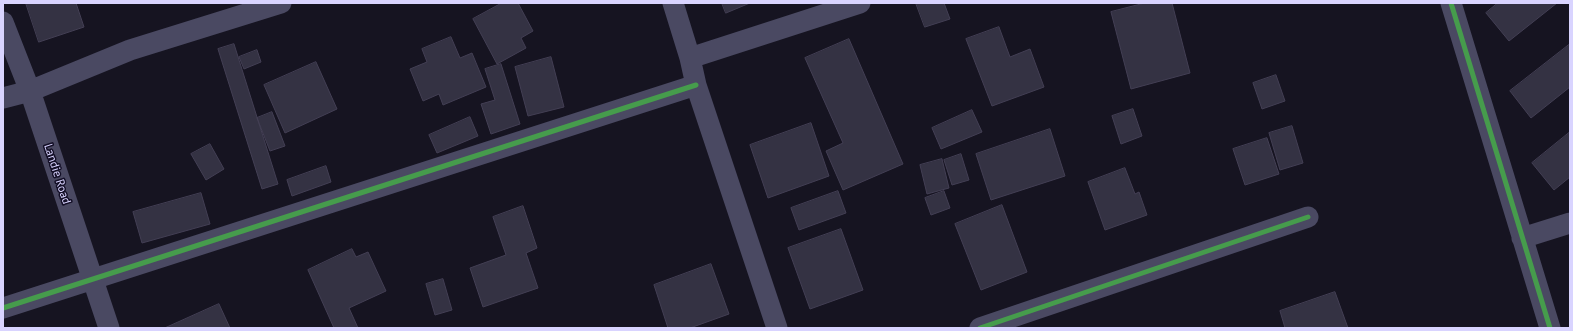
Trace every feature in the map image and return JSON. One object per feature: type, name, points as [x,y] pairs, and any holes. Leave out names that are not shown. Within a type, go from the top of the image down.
[{"type":"street","points":[[3,98],[30,92],[130,50],[281,3]]},
{"type":"street","points":[[673,3],[690,58],[696,85],[777,328]]},
{"type":"street","points":[[690,58],[860,3]]},
{"type":"street","points":[[1451,3],[1550,328]]},
{"type":"street","name":"Landie Road","points":[[3,22],[30,92],[109,328]]},
{"type":"street","points":[[3,308],[696,85]]},
{"type":"street","points":[[980,328],[1308,217]]},
{"type":"street","points":[[1522,238],[1570,223]]},
{"type":"building","points":[[26,3],[76,3],[84,27],[39,42]]},
{"type":"building","points":[[502,3],[518,3],[533,31],[521,38],[526,48],[497,64],[473,19]]},
{"type":"building","points":[[722,3],[750,3],[726,13]]},
{"type":"building","points":[[916,3],[944,3],[950,19],[925,27]]},
{"type":"building","points":[[1145,3],[1172,3],[1190,73],[1131,89],[1111,12]]},
{"type":"building","points":[[1498,3],[1557,3],[1509,41],[1486,13]]},
{"type":"building","points":[[999,27],[1010,57],[1030,49],[1044,87],[992,106],[966,39]]},
{"type":"building","points":[[451,37],[460,58],[472,53],[486,87],[443,105],[439,94],[423,101],[410,69],[427,62],[422,49]]},
{"type":"building","points":[[849,39],[903,164],[843,190],[826,151],[843,143],[805,58]]},
{"type":"building","points":[[234,44],[278,184],[262,189],[218,49]]},
{"type":"building","points":[[1570,44],[1570,87],[1531,118],[1510,91]]},
{"type":"building","points":[[257,50],[261,62],[244,69],[239,57]]},
{"type":"building","points":[[551,57],[564,107],[528,116],[515,67]]},
{"type":"building","points":[[316,62],[337,109],[285,133],[264,85]]},
{"type":"building","points":[[501,64],[520,124],[491,134],[481,104],[495,100],[485,69]]},
{"type":"building","points":[[1276,75],[1285,101],[1262,109],[1253,83]]},
{"type":"building","points":[[1133,109],[1142,136],[1121,144],[1112,116]]},
{"type":"building","points":[[972,110],[982,132],[941,149],[932,128]]},
{"type":"building","points":[[272,112],[285,146],[270,151],[257,118]]},
{"type":"building","points":[[470,117],[478,136],[437,153],[429,135]]},
{"type":"building","points":[[811,123],[829,176],[768,198],[750,145]]},
{"type":"building","points":[[1292,126],[1303,163],[1280,170],[1269,133]]},
{"type":"building","points":[[1050,129],[1065,176],[991,200],[976,154]]},
{"type":"building","points":[[1570,132],[1570,177],[1554,190],[1532,163]]},
{"type":"building","points":[[1267,138],[1279,174],[1245,185],[1233,149]]},
{"type":"building","points":[[210,144],[224,169],[206,180],[191,154]]},
{"type":"building","points":[[961,154],[969,180],[952,185],[944,160]]},
{"type":"building","points":[[942,159],[949,188],[927,194],[920,165]]},
{"type":"building","points":[[326,166],[331,182],[292,196],[287,180]]},
{"type":"building","points":[[1125,168],[1135,194],[1139,192],[1147,215],[1105,230],[1088,182]]},
{"type":"building","points":[[838,191],[846,213],[799,230],[791,208]]},
{"type":"building","points":[[944,191],[950,208],[931,215],[925,198]]},
{"type":"building","points":[[201,193],[210,224],[142,243],[133,212]]},
{"type":"building","points":[[1002,205],[1027,272],[981,290],[955,224]]},
{"type":"building","points":[[523,206],[537,248],[526,253],[538,288],[483,307],[470,268],[506,255],[493,217]]},
{"type":"building","points":[[841,229],[863,290],[810,309],[788,248]]},
{"type":"building","points":[[352,249],[356,257],[368,252],[386,291],[349,308],[358,328],[334,328],[308,270]]},
{"type":"building","points":[[711,264],[729,314],[690,328],[668,328],[654,285]]},
{"type":"building","points":[[443,279],[452,310],[435,315],[426,284]]},
{"type":"building","points":[[1335,292],[1348,328],[1285,328],[1280,311]]},
{"type":"building","points":[[219,304],[230,328],[165,328]]},
{"type":"cycle path","points":[[1451,3],[1550,328]]},
{"type":"cycle path","points":[[3,308],[696,85]]},
{"type":"cycle path","points":[[980,328],[1308,217]]}]
